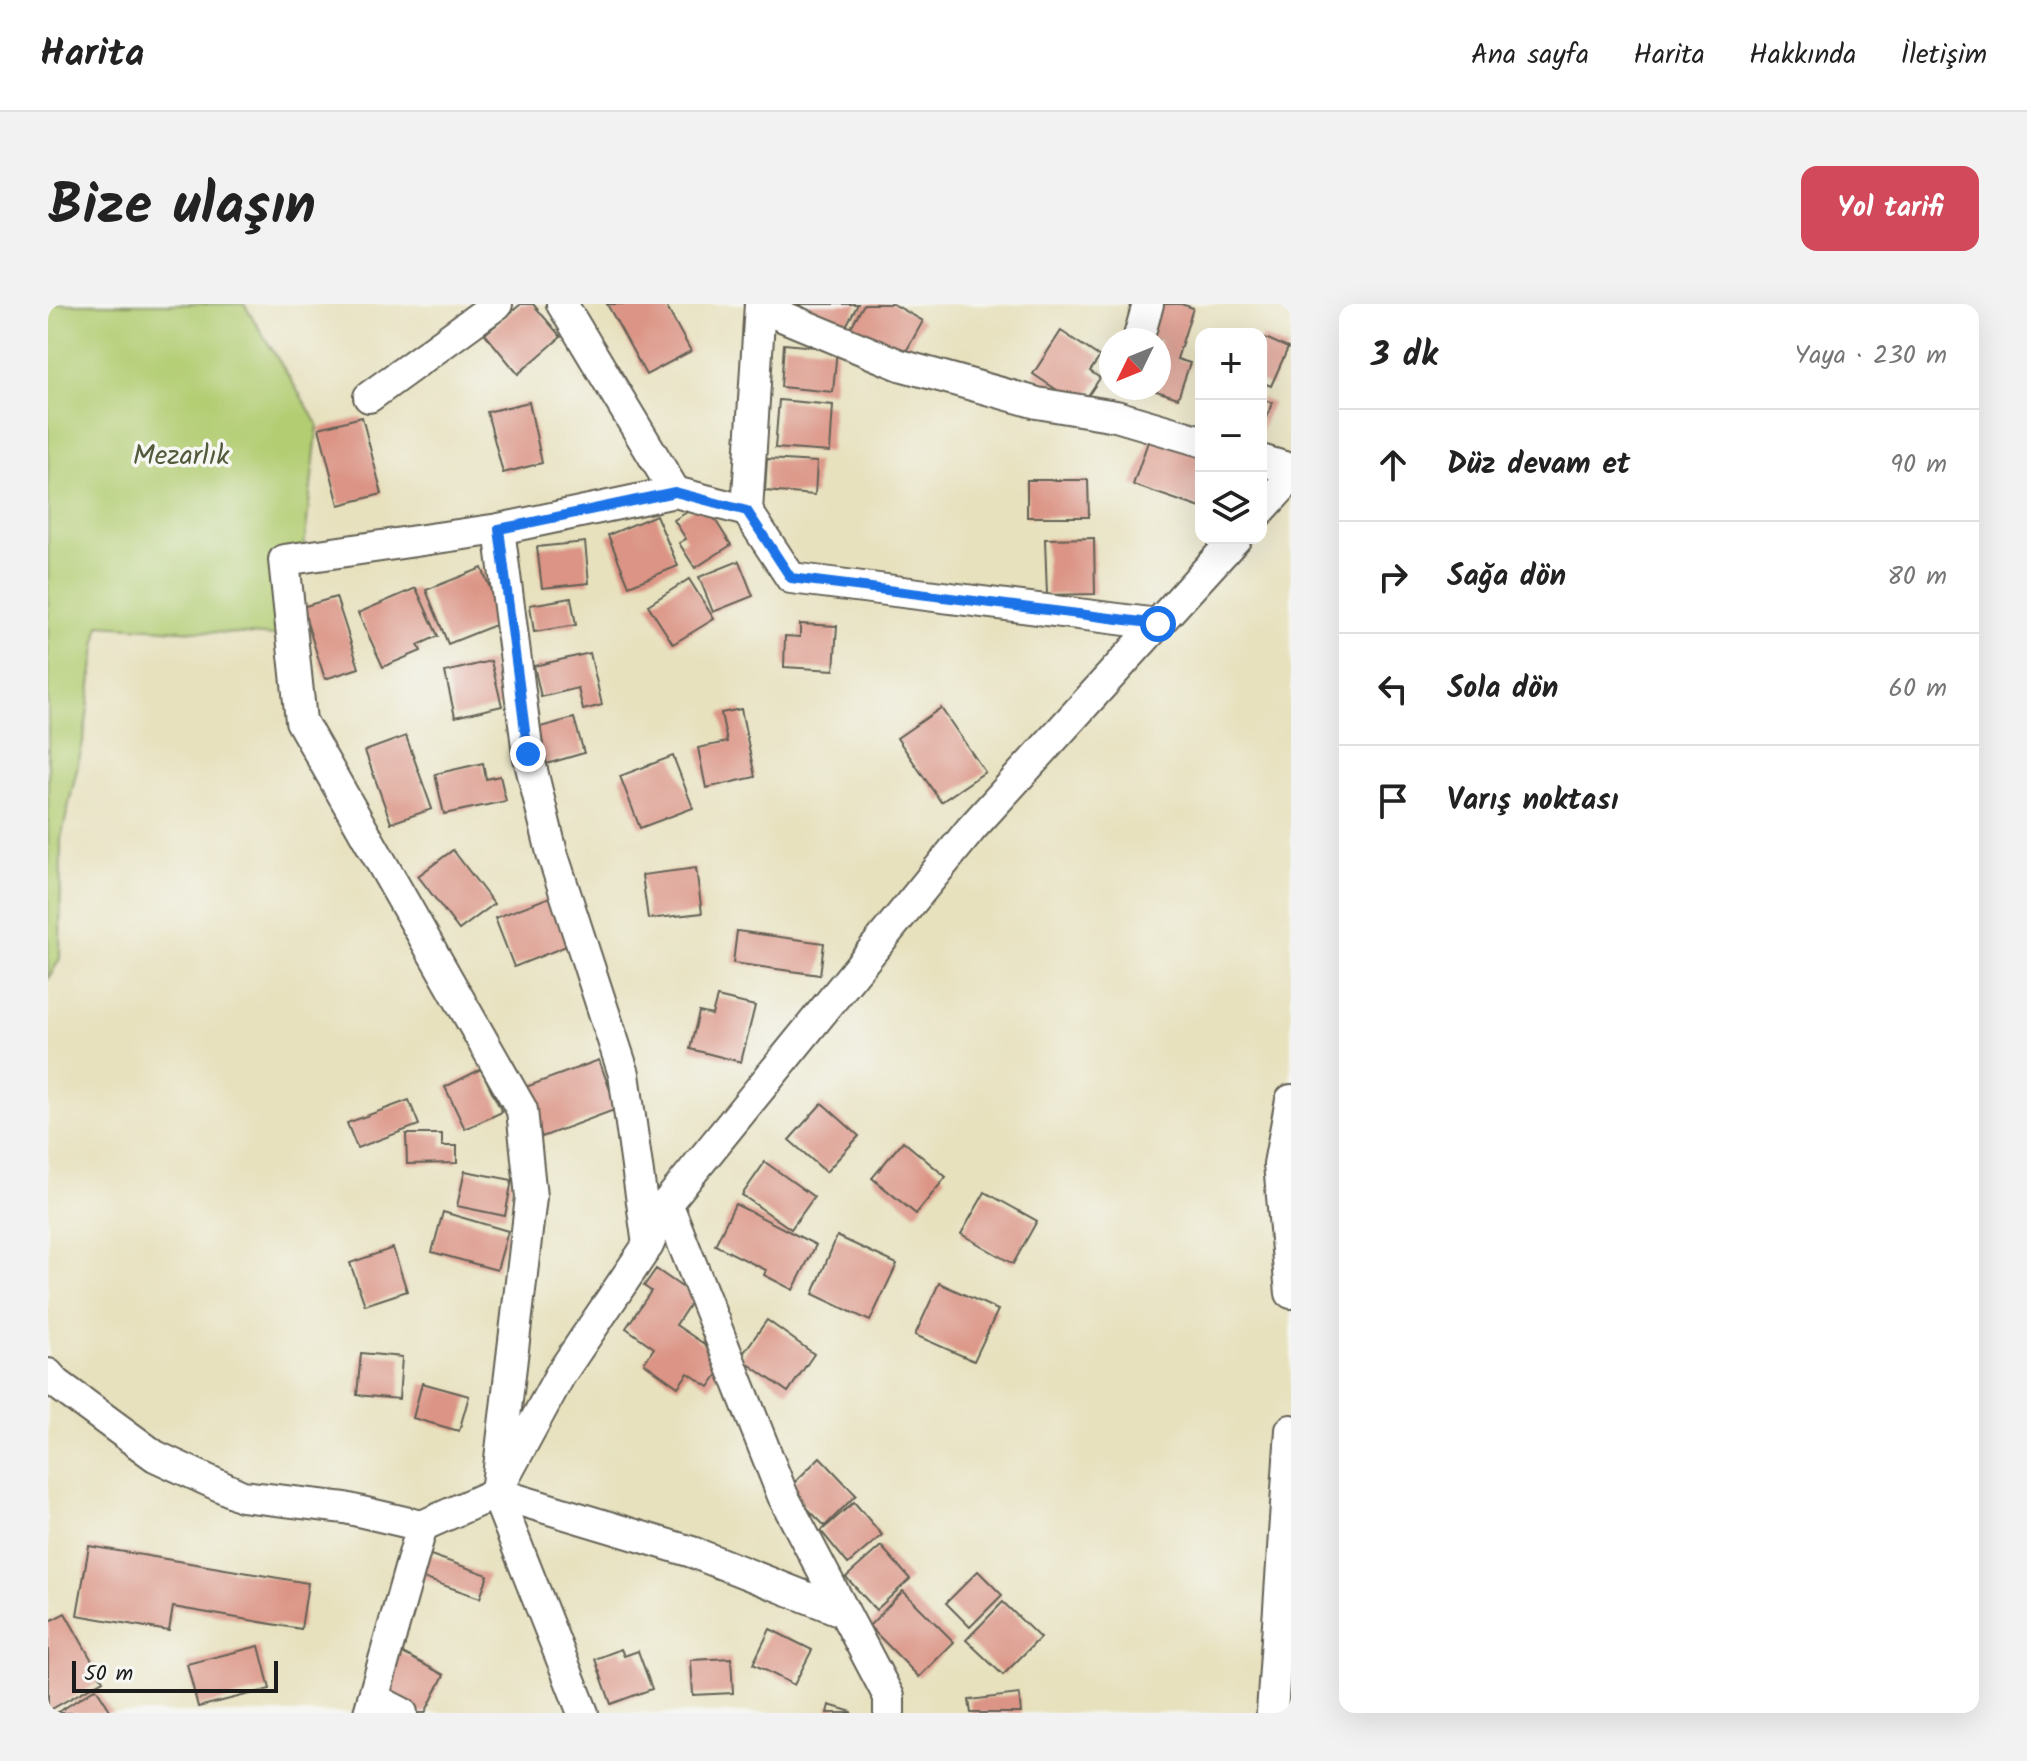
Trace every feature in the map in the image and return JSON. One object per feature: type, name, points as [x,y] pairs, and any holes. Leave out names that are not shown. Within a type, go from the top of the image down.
[{"type":"street","points":[[369,397],[497,304]]},
{"type":"street","points":[[562,304],[675,492]]},
{"type":"street","points":[[1141,328],[1148,304]]},
{"type":"street","points":[[1158,624],[791,578],[747,511],[760,305],[900,365],[1037,403],[1120,402],[1195,438]]},
{"type":"street","points":[[1267,462],[1291,469]]},
{"type":"street","points":[[1267,503],[1291,477]]},
{"type":"street","points":[[583,1713],[496,1493],[531,1197],[522,1110],[301,721],[284,560],[499,529],[675,492],[747,511]]},
{"type":"street","points":[[499,529],[528,754],[552,853],[624,1074],[648,1245]]},
{"type":"street","points":[[48,1374],[155,1456],[242,1496],[345,1508],[422,1526],[496,1493],[560,1375],[648,1245],[667,1203],[971,829],[1231,544]]},
{"type":"street","points":[[1291,1100],[1279,1164],[1291,1293]]},
{"type":"street","points":[[667,1203],[783,1496],[889,1697],[889,1713]]},
{"type":"street","points":[[1272,1713],[1291,1430]]},
{"type":"street","points":[[496,1493],[692,1552],[844,1612]]},
{"type":"street","points":[[402,1713],[371,1706],[422,1526]]},
{"type":"green space","name":"Mezarlık","points":[[48,304],[244,304],[318,424],[294,637],[99,625],[84,738],[61,839],[60,959],[48,979]]},
{"type":"building","points":[[521,304],[533,304],[561,337],[518,374],[485,334]]},
{"type":"building","points":[[607,304],[665,304],[691,351],[646,375]]},
{"type":"building","points":[[798,304],[858,304],[844,330]]},
{"type":"building","points":[[864,304],[893,304],[923,321],[903,357],[851,327]]},
{"type":"building","points":[[1153,304],[1181,304],[1193,308],[1177,359],[1190,363],[1178,398],[1171,396],[1171,328],[1145,328]]},
{"type":"building","points":[[1061,331],[1099,356],[1090,371],[1099,379],[1081,406],[1033,374]]},
{"type":"building","points":[[1267,339],[1288,348],[1271,386],[1267,384]]},
{"type":"building","points":[[784,344],[837,349],[833,392],[781,387]]},
{"type":"building","points":[[779,400],[833,405],[830,452],[775,448]]},
{"type":"building","points":[[529,402],[542,463],[503,473],[487,412]]},
{"type":"building","points":[[362,417],[382,494],[339,505],[319,428]]},
{"type":"building","points":[[1151,433],[1195,449],[1195,506],[1133,485]]},
{"type":"building","points":[[767,459],[817,462],[815,495],[765,491]]},
{"type":"building","points":[[1027,480],[1088,480],[1089,517],[1027,517]]},
{"type":"building","points":[[704,502],[731,545],[695,568],[679,543],[686,539],[674,520]]},
{"type":"building","points":[[656,515],[678,566],[629,586],[608,535]]},
{"type":"building","points":[[1094,538],[1095,594],[1047,595],[1045,539]]},
{"type":"building","points":[[585,542],[589,583],[542,588],[537,547]]},
{"type":"building","points":[[739,561],[753,596],[713,612],[699,577]]},
{"type":"building","points":[[482,568],[503,622],[448,644],[426,590]]},
{"type":"building","points":[[689,579],[714,619],[673,644],[648,605]]},
{"type":"building","points":[[416,588],[438,636],[418,645],[421,651],[383,667],[358,613]]},
{"type":"building","points":[[336,597],[359,668],[325,679],[302,607]]},
{"type":"building","points":[[571,598],[576,625],[534,632],[530,605]]},
{"type":"building","points":[[800,624],[837,626],[834,670],[784,667],[785,636],[800,637]]},
{"type":"building","points":[[590,653],[602,705],[583,710],[578,688],[541,697],[534,666]]},
{"type":"building","points":[[491,661],[502,706],[455,717],[445,672]]},
{"type":"building","points":[[941,708],[985,772],[941,802],[897,738]]},
{"type":"building","points":[[741,709],[755,777],[706,788],[698,748],[727,742],[721,713]]},
{"type":"building","points":[[574,718],[584,753],[543,765],[533,729]]},
{"type":"building","points":[[406,736],[432,809],[391,823],[365,751]]},
{"type":"building","points":[[673,756],[693,808],[640,828],[620,776]]},
{"type":"building","points":[[483,763],[486,779],[500,776],[506,801],[444,814],[435,774]]},
{"type":"building","points":[[453,850],[494,904],[459,930],[418,876]]},
{"type":"building","points":[[696,868],[702,913],[648,919],[642,875]]},
{"type":"building","points":[[550,897],[569,945],[514,967],[495,918]]},
{"type":"building","points":[[737,931],[824,943],[820,975],[733,963]]},
{"type":"building","points":[[717,997],[755,1006],[741,1062],[690,1049],[699,1012],[712,1015]]},
{"type":"building","points":[[599,1060],[617,1109],[542,1137],[523,1088]]},
{"type":"building","points":[[481,1069],[502,1112],[465,1129],[445,1087]]},
{"type":"building","points":[[409,1100],[419,1125],[357,1148],[347,1123]]},
{"type":"building","points":[[822,1103],[859,1136],[826,1172],[789,1140]]},
{"type":"building","points":[[406,1134],[442,1134],[442,1146],[457,1146],[457,1163],[407,1164]]},
{"type":"building","points":[[903,1141],[946,1177],[916,1214],[872,1178]]},
{"type":"building","points":[[765,1162],[814,1197],[791,1229],[742,1195]]},
{"type":"building","points":[[465,1171],[512,1180],[505,1216],[457,1206]]},
{"type":"building","points":[[985,1192],[1037,1221],[1013,1264],[961,1234]]},
{"type":"building","points":[[735,1204],[816,1245],[793,1290],[764,1275],[766,1270],[715,1245]]},
{"type":"building","points":[[443,1212],[508,1231],[497,1270],[432,1252]]},
{"type":"building","points":[[837,1236],[897,1264],[870,1321],[813,1294]]},
{"type":"building","points":[[393,1248],[407,1291],[365,1305],[350,1263]]},
{"type":"building","points":[[656,1269],[695,1296],[676,1325],[728,1360],[709,1387],[688,1373],[678,1387],[644,1363],[654,1348],[626,1328],[651,1291],[644,1286]]},
{"type":"building","points":[[939,1283],[998,1310],[974,1361],[915,1335]]},
{"type":"building","points":[[767,1320],[814,1354],[788,1392],[740,1358]]},
{"type":"building","points":[[361,1353],[402,1357],[399,1399],[357,1395]]},
{"type":"building","points":[[422,1383],[469,1396],[459,1431],[413,1418]]},
{"type":"building","points":[[820,1457],[856,1495],[825,1526],[788,1489]]},
{"type":"building","points":[[854,1502],[882,1535],[848,1564],[821,1531]]},
{"type":"building","points":[[89,1546],[308,1583],[301,1629],[173,1607],[169,1631],[77,1615]]},
{"type":"building","points":[[881,1546],[910,1579],[876,1610],[846,1577]]},
{"type":"building","points":[[425,1553],[488,1575],[480,1598],[417,1576]]},
{"type":"building","points":[[978,1571],[1002,1595],[970,1627],[946,1603]]},
{"type":"building","points":[[903,1591],[954,1642],[919,1677],[869,1626]]},
{"type":"building","points":[[1003,1602],[1040,1638],[1003,1675],[966,1640]]},
{"type":"building","points":[[65,1613],[103,1680],[48,1711],[48,1622]]},
{"type":"building","points":[[770,1629],[812,1650],[794,1685],[753,1664]]},
{"type":"building","points":[[259,1646],[270,1689],[198,1707],[187,1664]]},
{"type":"building","points":[[621,1649],[624,1656],[638,1651],[652,1689],[611,1704],[595,1659]]},
{"type":"building","points":[[397,1650],[444,1675],[425,1713],[414,1713],[375,1693]]},
{"type":"building","points":[[731,1658],[733,1693],[693,1695],[691,1660]]},
{"type":"building","points":[[96,1688],[112,1713],[57,1713]]},
{"type":"building","points":[[1019,1694],[1021,1713],[971,1713],[969,1700]]},
{"type":"building","points":[[829,1705],[852,1712],[852,1713],[827,1713]]},
{"type":"route","points":[[528,754],[499,529],[675,492],[747,511],[791,578],[1158,624]]}]
